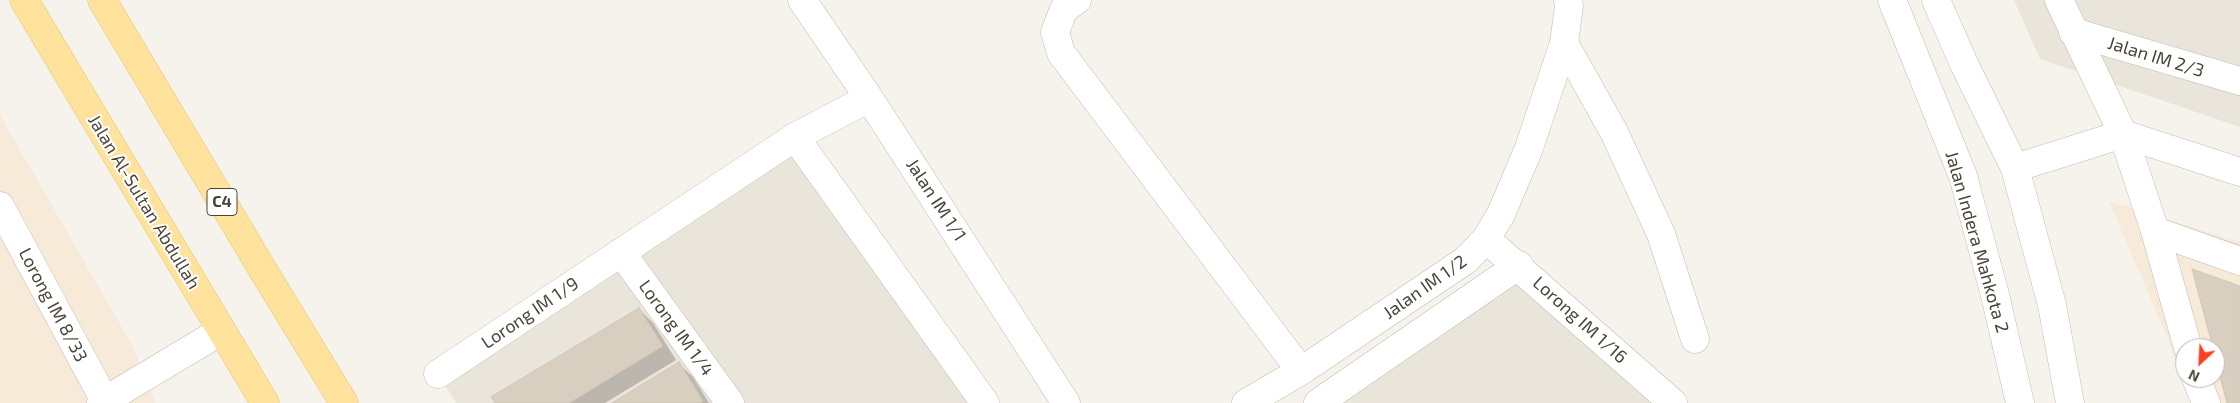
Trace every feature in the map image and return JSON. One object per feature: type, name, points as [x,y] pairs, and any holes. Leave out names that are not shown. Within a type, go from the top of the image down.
[{"type":"main road","name":"Jalan Al-Sultan Abdullah","points":[[24,0],[265,403]]},
{"type":"main road","name":"C4","points":[[102,0],[344,403]]},
{"type":"street","name":"Jalan IM 1/1","points":[[802,0],[869,98],[1066,403]]},
{"type":"street","points":[[1078,0],[1064,9],[1055,32],[1061,53],[1301,371]]},
{"type":"street","name":"Jalan IM 1/2","points":[[1246,403],[1301,371],[1466,260],[1486,239],[1501,214],[1529,148],[1564,43],[1569,6],[1568,0]]},
{"type":"street","name":"Jalan Indera Mahkota 2","points":[[1892,0],[1963,176],[1995,296],[2020,403]]},
{"type":"street","points":[[1936,0],[1965,66],[2015,168],[2052,305],[2070,403]]},
{"type":"street","points":[[2059,0],[2122,134],[2154,231],[2185,338]]},
{"type":"street","name":"Jalan IM 2/3","points":[[2073,32],[2240,81]]},
{"type":"street","points":[[1564,43],[1614,132],[1661,234],[1696,339]]},
{"type":"street","name":"Lorong IM 1/9","points":[[438,374],[795,137],[869,98]]},
{"type":"street","points":[[2015,168],[2122,134],[2240,172]]},
{"type":"street","points":[[795,137],[985,403]]},
{"type":"street","name":"Lorong IM 8/33","points":[[0,206],[104,402]]},
{"type":"street","points":[[2154,231],[2240,261]]},
{"type":"street","name":"Lorong IM 1/16","points":[[1486,239],[1519,265],[1673,403]]},
{"type":"street","name":"Lorong IM 1/4","points":[[622,252],[730,403]]},
{"type":"street","points":[[1318,403],[1519,265]]},
{"type":"street","points":[[104,402],[221,331]]},
{"type":"street","points":[[2200,388],[2206,403]]},
{"type":"shaded area","points":[[2014,0],[2240,0],[2240,127],[2040,59]]},
{"type":"shaded area","points":[[0,115],[132,345],[156,403],[0,403]]},
{"type":"shaded area","points":[[792,133],[971,403],[456,403],[435,370]]},
{"type":"shaded area","points":[[2109,201],[2240,242],[2240,403],[2195,403],[2189,388],[2225,388],[2225,338],[2175,338],[2175,356]]},
{"type":"shaded area","points":[[1516,278],[1655,403],[1338,403]]},
{"type":"building","points":[[2192,269],[2240,286],[2240,403],[2227,403],[2223,388],[2225,388],[2225,338],[2210,338]]},
{"type":"building","points":[[639,308],[663,346],[569,403],[495,403],[491,397]]},
{"type":"building","points":[[679,362],[703,401],[700,403],[612,403]]}]
